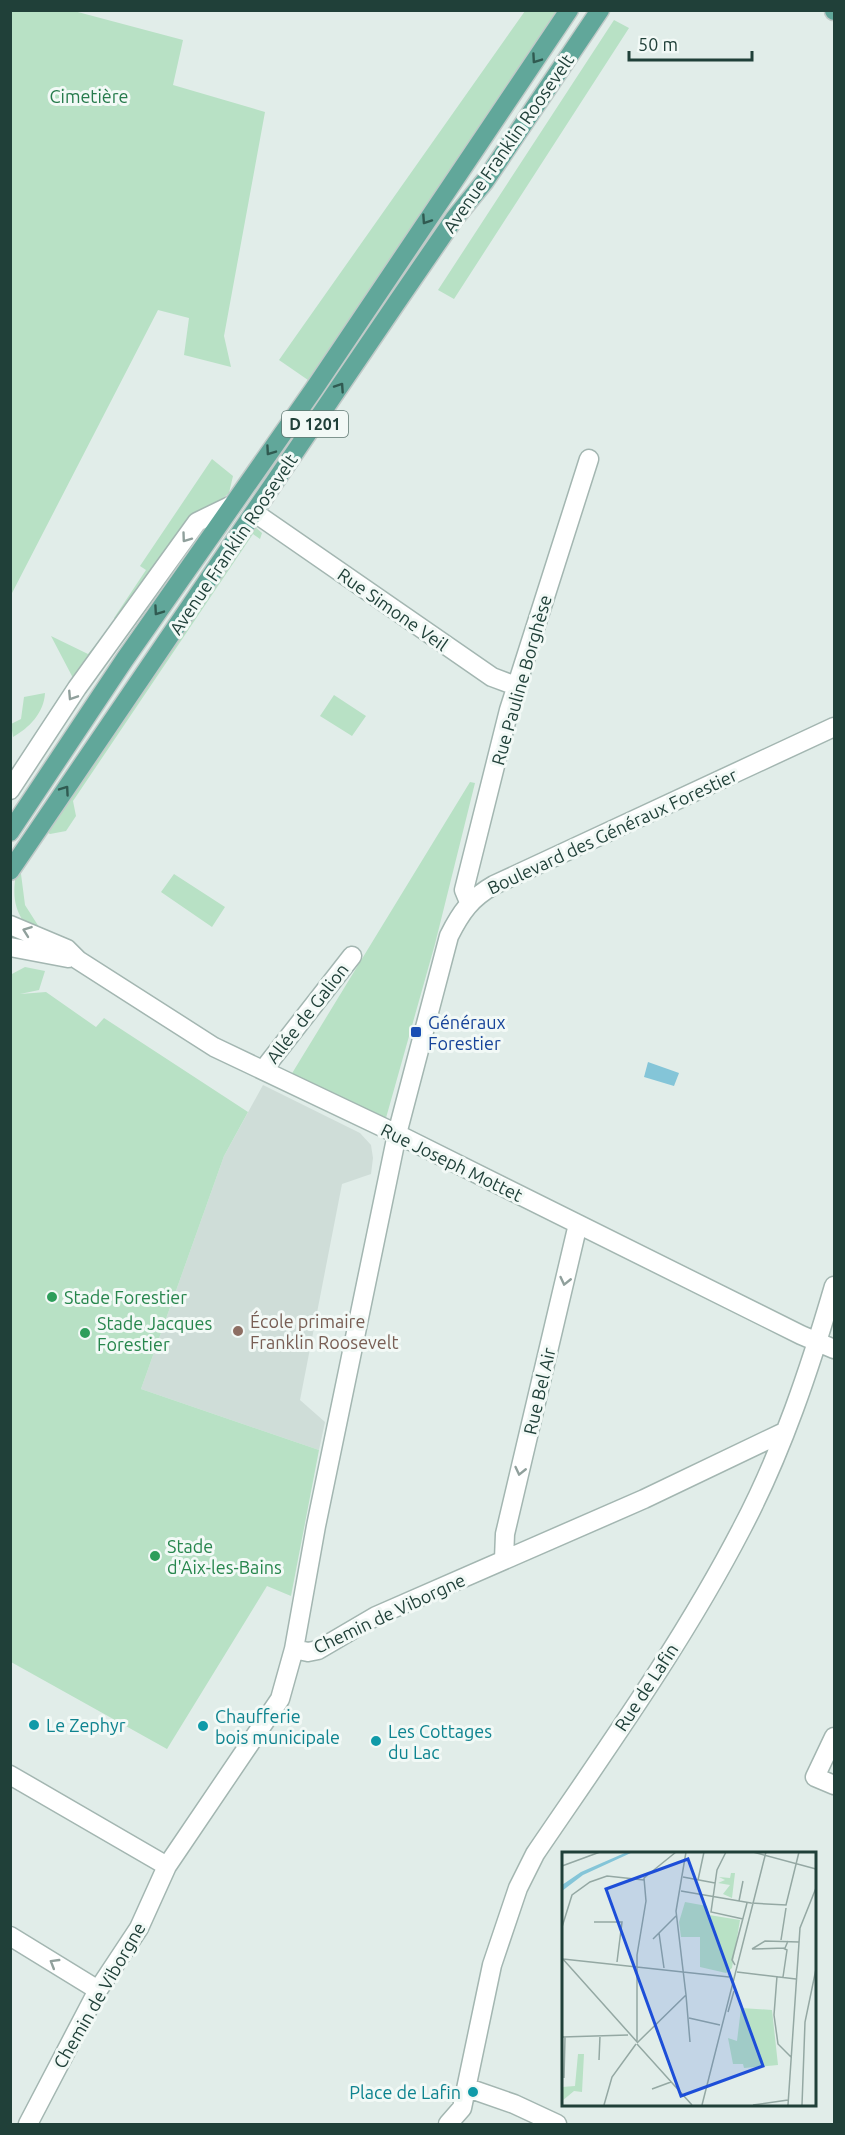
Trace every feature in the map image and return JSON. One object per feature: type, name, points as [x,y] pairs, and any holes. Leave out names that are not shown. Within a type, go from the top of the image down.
[{"type":"main road","name":"Avenue Franklin Roosevelt","points":[[12,827],[125,659],[314,389],[569,10]]},
{"type":"main road","points":[[454,219],[592,10]]},
{"type":"main road","name":"Avenue Franklin Roosevelt","points":[[10,871],[454,219],[485,182],[600,10]]},
{"type":"street","name":"Rue Pauline Borghèse","points":[[469,902],[464,890],[516,686],[589,459]]},
{"type":"street","points":[[10,790],[77,688],[197,522],[232,505]]},
{"type":"street","name":"Rue Simone Veil","points":[[255,513],[492,677],[516,686]]},
{"type":"street","name":"Boulevard des Généraux Forestier","points":[[294,1649],[316,1526],[397,1134],[449,936],[469,902],[494,885],[834,727]]},
{"type":"street","name":"Rue Joseph Mottet","points":[[10,925],[67,950],[78,960],[214,1047],[397,1134],[801,1335],[826,1345]]},
{"type":"street","name":"Rue Joseph Mottet","points":[[10,947],[25,948],[78,960]]},
{"type":"street","name":"Allée de Galion","points":[[262,1070],[352,956]]},
{"type":"street","name":"Rue Bel Air","points":[[504,1559],[505,1534],[578,1224]]},
{"type":"street","name":"Rue de Lafin","points":[[468,2088],[492,1965],[518,1888],[535,1854],[699,1604],[742,1527],[826,1345],[834,1286]]},
{"type":"street","name":"Chemin de Viborgne","points":[[28,2124],[98,1990],[139,1928],[167,1866],[280,1699],[294,1649],[308,1652],[318,1650],[376,1616],[784,1432]]},
{"type":"street","points":[[834,1737],[814,1777],[834,1785]]},
{"type":"street","points":[[10,1775],[167,1866]]},
{"type":"street","points":[[10,1936],[98,1990]]},
{"type":"street","points":[[448,2124],[462,2108],[468,2088],[514,2104],[556,2124]]},
{"type":"shaded area","points":[[263,1085],[360,1133],[371,1145],[373,1158],[371,1174],[342,1184],[300,1400],[325,1422],[319,1450],[141,1389],[224,1156]]},
{"type":"green space","name":"Cimetière","points":[[11,10],[74,11],[183,40],[173,85],[265,112],[224,336],[231,367],[184,355],[189,318],[158,310],[11,595]]},
{"type":"green space","points":[[525,11],[560,11],[308,380],[279,360]]},
{"type":"green space","points":[[614,20],[629,28],[454,299],[438,290]]},
{"type":"green space","points":[[212,459],[233,476],[229,493],[216,504],[116,620],[114,618],[146,570],[140,566]]},
{"type":"green space","points":[[253,525],[262,533],[260,539],[253,534],[73,801],[76,816],[66,831],[50,834],[44,831]]},
{"type":"green space","points":[[51,636],[88,654],[97,643],[99,649],[73,678]]},
{"type":"green space","points":[[45,693],[42,707],[35,719],[13,737],[11,724],[21,719],[24,697]]},
{"type":"green space","points":[[334,695],[366,716],[352,736],[320,716]]},
{"type":"green space","points":[[470,782],[475,783],[435,944],[386,1118],[291,1075]]},
{"type":"green space","points":[[16,873],[21,874],[25,905],[39,927],[25,924],[18,912],[14,893]]},
{"type":"green space","points":[[174,874],[225,907],[212,927],[161,892]]},
{"type":"green space","name":"Stade Jacques Forestier","points":[[25,967],[45,971],[39,990],[20,994],[46,992],[96,1027],[104,1018],[248,1112],[224,1156],[141,1389],[319,1450],[291,1596],[267,1586],[167,1749],[11,1662],[10,975]]},
{"type":"water","points":[[648,1062],[679,1073],[674,1086],[644,1077]]},
{"type":"place","name":"Généraux Forestier","points":[[416,1032]]},
{"type":"place","name":"Stade Forestier","points":[[52,1297]]},
{"type":"place","name":"École primaire Franklin Roosevelt","points":[[238,1331]]},
{"type":"place","name":"Stade Jacques Forestier","points":[[85,1333]]},
{"type":"place","name":"Stade d'Aix-les-Bains","points":[[155,1556]]},
{"type":"place","name":"Le Zephyr","points":[[34,1725]]},
{"type":"place","name":"Chaufferie bois municipale","points":[[203,1726]]},
{"type":"place","name":"Les Cottages du Lac","points":[[376,1741]]},
{"type":"place","name":"Place de Lafin","points":[[473,2092]]}]
